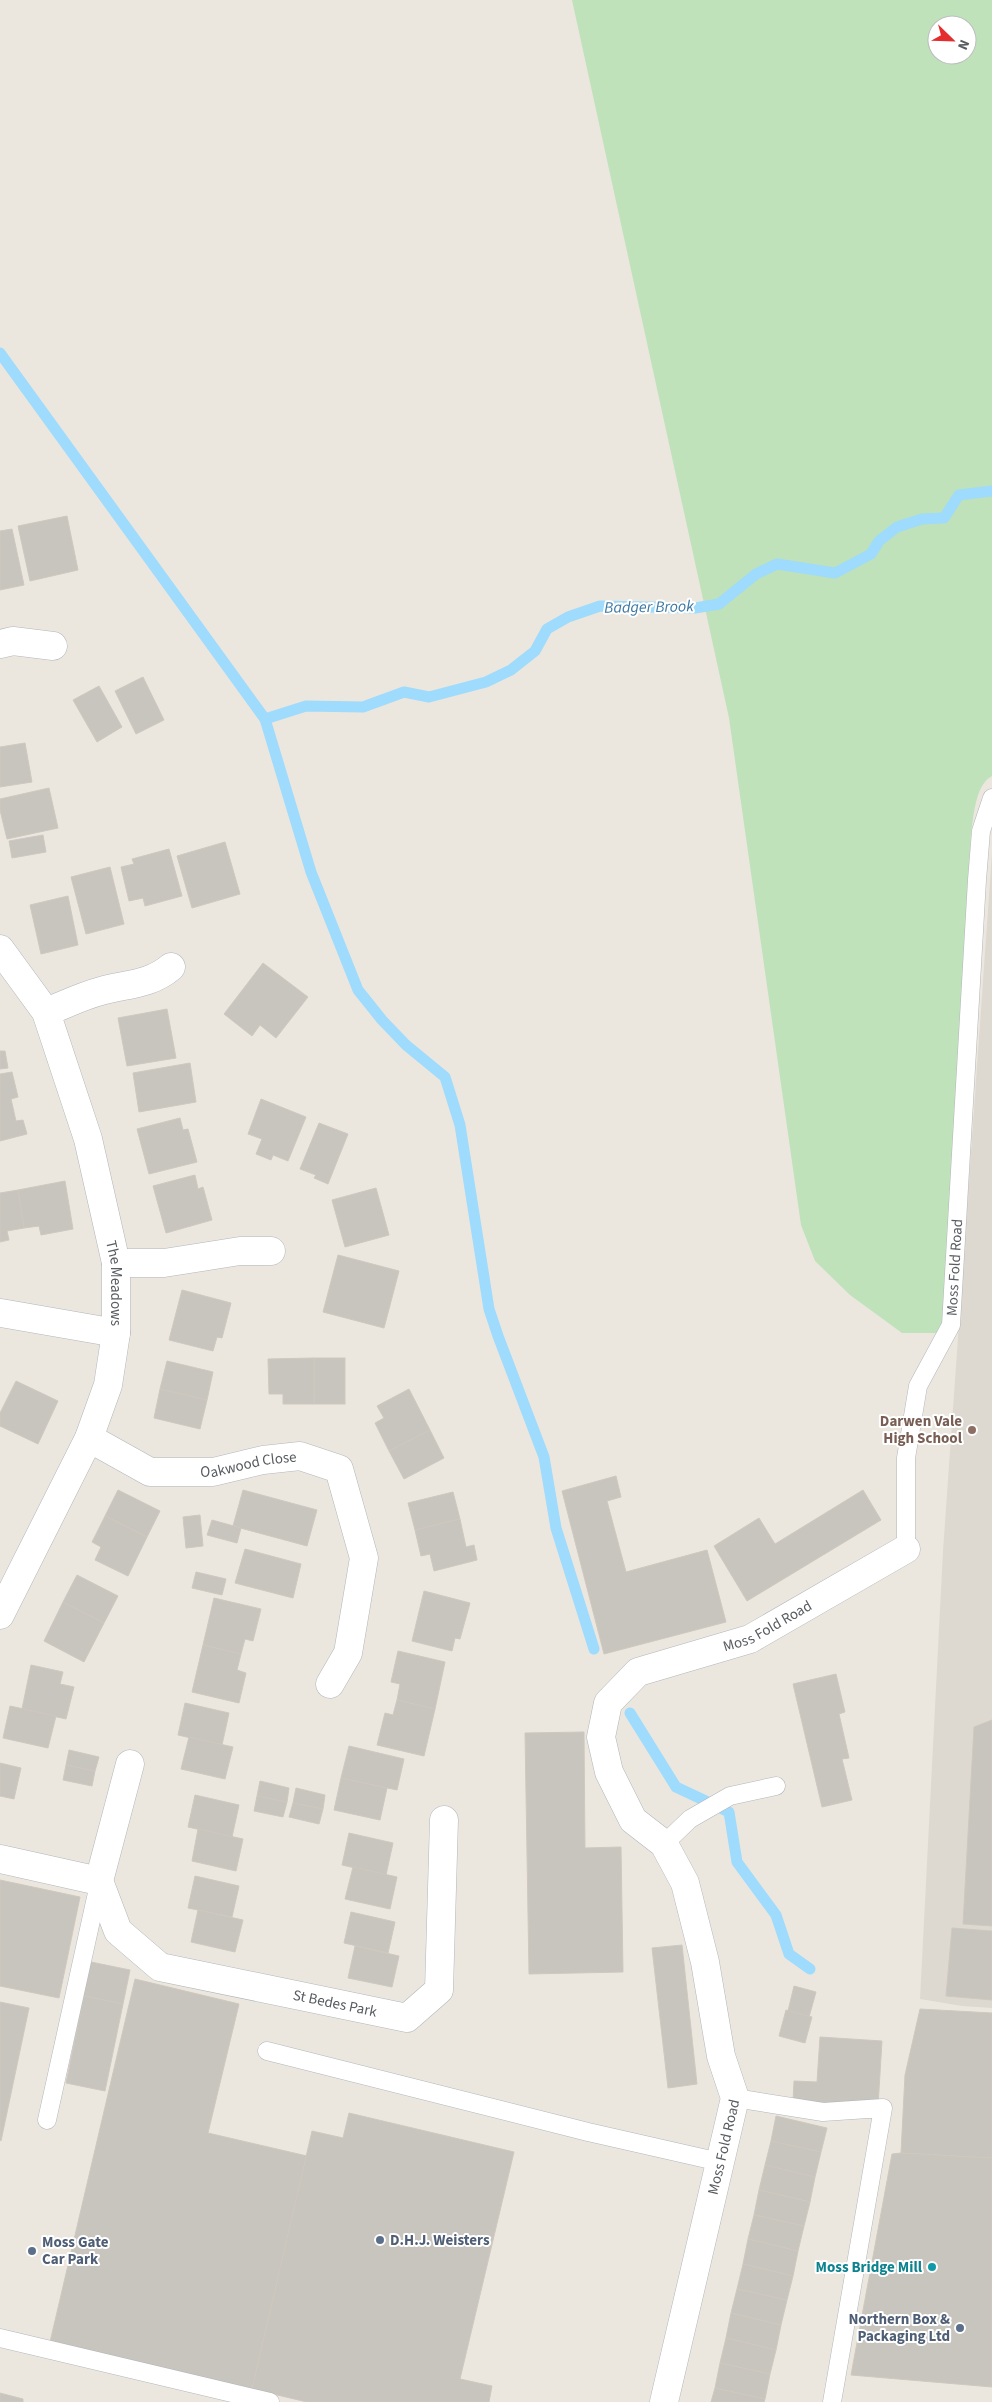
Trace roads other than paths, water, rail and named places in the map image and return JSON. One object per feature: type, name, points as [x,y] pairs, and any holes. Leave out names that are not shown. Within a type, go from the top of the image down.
[{"type":"street","points":[[0,644],[12,641],[53,646]]},
{"type":"street","name":"The Meadows","points":[[0,952],[46,1012],[88,1139],[116,1263],[116,1333],[108,1385],[89,1438],[0,1616]]},
{"type":"street","points":[[46,1012],[101,991],[139,984],[162,975],[171,967]]},
{"type":"street","points":[[116,1263],[164,1263],[240,1251],[271,1251]]},
{"type":"street","points":[[1,1313],[116,1333]]},
{"type":"street","name":"Oakwood Close","points":[[89,1438],[150,1472],[213,1472],[263,1460],[300,1456],[339,1469],[364,1558],[348,1653],[330,1684]]},
{"type":"street","name":"Moss Fold Road","points":[[664,2402],[735,2098],[721,2056],[705,1962],[685,1883],[664,1844],[633,1820],[609,1772],[601,1737],[608,1703],[638,1672],[750,1639],[906,1549]]},
{"type":"street","points":[[0,1860],[99,1881],[130,1764]]},
{"type":"street","name":"St Bedes Park","points":[[99,1881],[118,1931],[160,1967],[407,2018],[439,1990],[444,1820]]},
{"type":"lane","name":"Moss Fold Road","points":[[906,1549],[906,1458],[918,1386],[951,1325],[977,880],[981,831],[992,798]]},
{"type":"lane","points":[[664,1844],[690,1819],[730,1796],[776,1786]]},
{"type":"lane","points":[[47,2120],[99,1881]]},
{"type":"lane","points":[[267,2050],[588,2132],[720,2162]]},
{"type":"lane","points":[[735,2098],[823,2112],[883,2108],[832,2402]]},
{"type":"lane","points":[[0,2338],[270,2402]]},
{"type":"waterway","points":[[0,353],[265,719],[311,872],[358,990],[382,1020],[406,1045],[445,1077],[460,1125],[489,1309],[544,1457],[556,1528],[594,1649]]},
{"type":"waterway","name":"Badger Brook","points":[[265,719],[306,706],[363,707],[404,692],[429,697],[486,682],[511,670],[535,651],[547,629],[568,617],[600,606],[695,608],[719,604],[756,574],[777,564],[835,573],[871,554],[879,541],[897,527],[922,519],[944,518],[959,495],[992,491]]},
{"type":"waterway","points":[[630,1713],[676,1787],[729,1812],[737,1862],[776,1915],[789,1954],[810,1969]]},
{"type":"place","name":"Darwen Vale High School","points":[[972,1430]]},
{"type":"place","name":"D.H.J. Weisters","points":[[380,2240]]},
{"type":"place","name":"Moss Gate Car Park","points":[[32,2251]]},
{"type":"place","name":"Moss Bridge Mill","points":[[932,2267]]},
{"type":"place","name":"Northern Box & Packaging Ltd","points":[[960,2328]]}]
